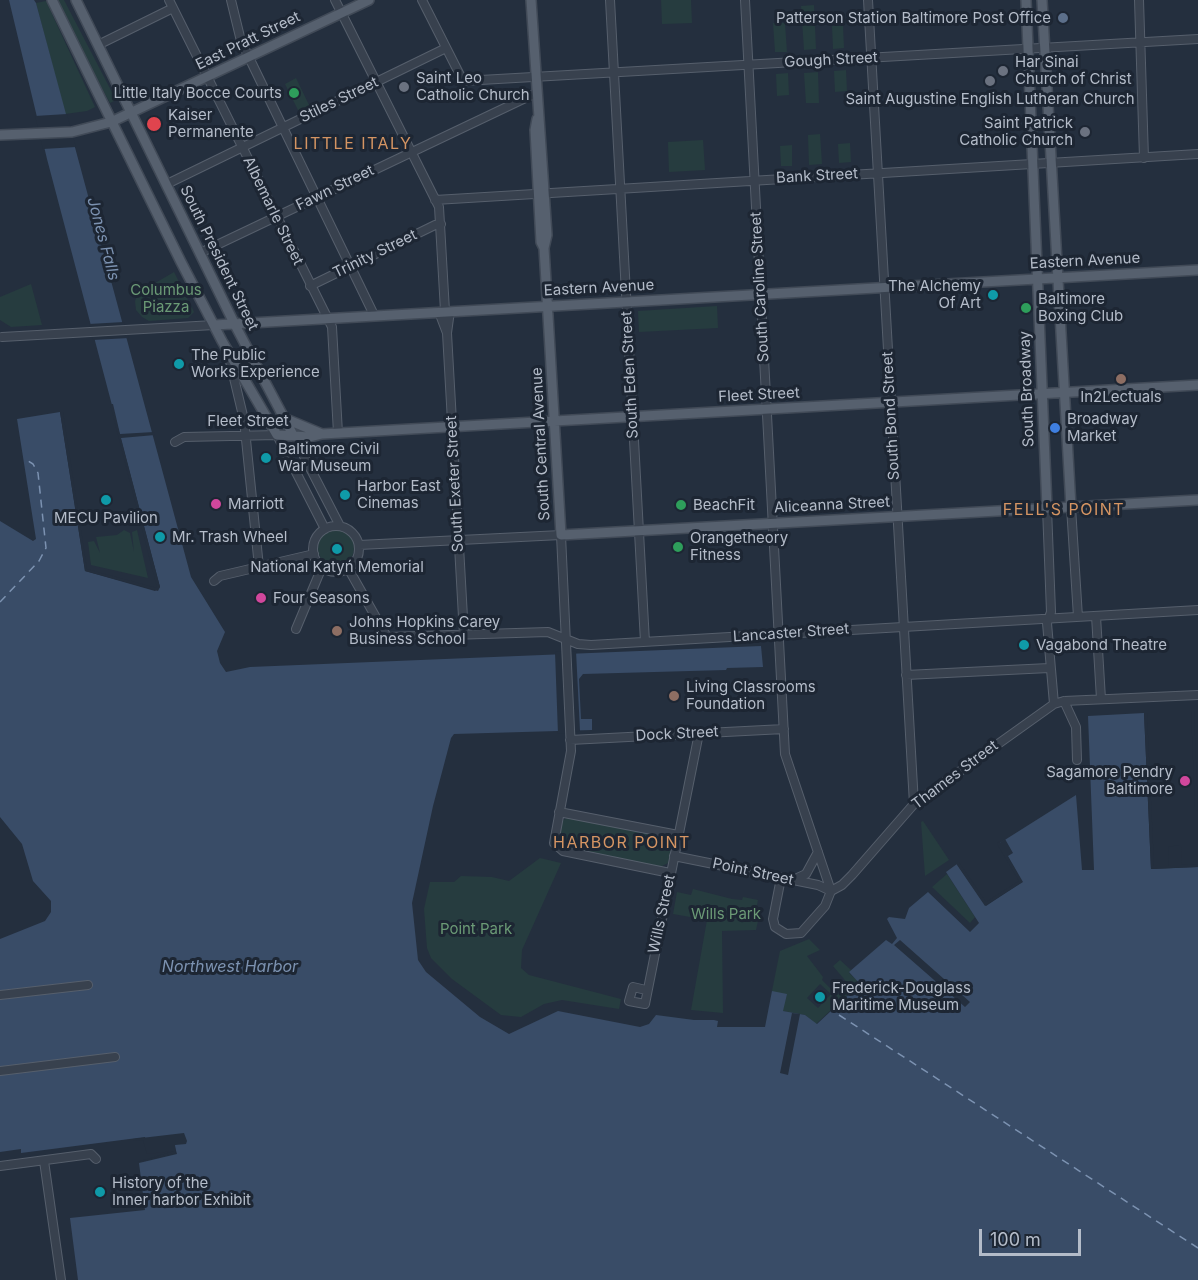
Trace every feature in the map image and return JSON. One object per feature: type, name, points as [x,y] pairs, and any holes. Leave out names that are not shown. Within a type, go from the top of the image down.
[{"type":"main road","points":[[52,0],[214,325],[278,435]]},
{"type":"main road","name":"South President Street","points":[[76,0],[234,323],[293,435]]},
{"type":"main road","name":"East Pratt Street","points":[[0,135],[72,132],[111,122],[369,0]]},
{"type":"main road","name":"South Central Avenue","points":[[531,0],[537,119],[542,138],[542,193],[548,243],[544,248],[561,535]]},
{"type":"main road","name":"South Broadway","points":[[1026,0],[1047,508]]},
{"type":"main road","points":[[1042,0],[1056,278],[1071,507]]},
{"type":"main road","name":"Eastern Avenue","points":[[214,325],[1198,270]]},
{"type":"main road","name":"Fleet Street","points":[[278,435],[310,437],[338,433],[1198,385]]},
{"type":"main road","name":"Fleet Street","points":[[282,415],[293,424],[322,434]]},
{"type":"main road","name":"Aliceanna Street","points":[[561,535],[1198,500]]},
{"type":"street","points":[[231,0],[238,34],[374,315]]},
{"type":"street","name":"South Exeter Street","points":[[335,0],[435,200],[441,224],[465,634]]},
{"type":"street","points":[[422,0],[446,48]]},
{"type":"street","name":"South Eden Street","points":[[610,0],[645,642]]},
{"type":"street","name":"South Caroline Street","points":[[745,0],[785,754],[831,891]]},
{"type":"street","name":"South Bond Street","points":[[868,0],[914,804]]},
{"type":"street","points":[[1139,0],[1144,158]]},
{"type":"street","points":[[98,45],[171,4]]},
{"type":"street","name":"Albemarle Street","points":[[171,4],[332,327],[338,433]]},
{"type":"street","name":"Gough Street","points":[[446,48],[463,81],[1198,39]]},
{"type":"street","name":"Stiles Street","points":[[167,184],[446,48]]},
{"type":"street","name":"Fawn Street","points":[[200,253],[536,93]]},
{"type":"street","name":"Bank Street","points":[[435,200],[1198,154]]},
{"type":"street","name":"Trinity Street","points":[[310,286],[441,224]]},
{"type":"street","name":"Eastern Avenue","points":[[1,338],[214,325]]},
{"type":"street","points":[[229,352],[242,409],[259,567]]},
{"type":"street","points":[[278,435],[325,529]]},
{"type":"street","name":"Fleet Street","points":[[175,442],[184,437],[278,435]]},
{"type":"street","name":"South President Street","points":[[293,435],[340,526]]},
{"type":"street","points":[[1071,507],[1078,617]]},
{"type":"street","name":"South Broadway","points":[[1047,508],[1051,612],[1048,618],[1049,668],[1054,704]]},
{"type":"street","points":[[340,526],[353,533],[359,545],[356,560],[348,568],[335,571],[322,567],[314,555],[315,539],[325,529],[340,526]]},
{"type":"street","name":"Aliceanna Street","points":[[359,545],[561,535]]},
{"type":"street","name":"South Central Avenue","points":[[561,535],[570,737],[554,837],[555,846],[563,851],[670,873]]},
{"type":"street","points":[[214,581],[220,576],[314,555]]},
{"type":"street","points":[[296,629],[322,567]]},
{"type":"street","name":"Lancaster Street","points":[[348,568],[387,638],[548,632],[582,645],[1198,610]]},
{"type":"street","points":[[1096,616],[1101,699]]},
{"type":"street","points":[[906,675],[1049,668]]},
{"type":"street","name":"Thames Street","points":[[781,878],[773,919],[775,927],[786,934],[801,933],[825,906],[831,891],[842,885],[852,875],[914,804],[1054,704],[1064,701],[1198,694]]},
{"type":"street","points":[[1064,701],[1076,726],[1077,760]]},
{"type":"street","name":"Dock Street","points":[[570,737],[784,729]]},
{"type":"street","name":"Wills Street","points":[[646,990],[699,733]]},
{"type":"street","points":[[559,812],[678,835]]},
{"type":"street","points":[[791,880],[806,874],[818,852]]},
{"type":"street","name":"Point Street","points":[[674,856],[791,880],[831,891]]},
{"type":"street","points":[[0,996],[88,985]]},
{"type":"street","points":[[0,1071],[115,1057]]},
{"type":"street","points":[[0,1166],[91,1154],[96,1159]]},
{"type":"street","points":[[44,1161],[61,1280]]},
{"type":"green space","points":[[57,0],[64,0],[116,100],[110,103],[77,43]]},
{"type":"green space","points":[[661,0],[691,0],[692,23],[662,24]]},
{"type":"green space","points":[[46,1],[95,107],[87,111],[65,114],[36,3]]},
{"type":"green space","points":[[814,5],[816,49],[804,50],[801,6]]},
{"type":"green space","points":[[773,23],[785,23],[787,52],[775,52]]},
{"type":"green space","points":[[843,25],[844,48],[833,49],[832,26]]},
{"type":"green space","points":[[846,70],[847,91],[835,92],[834,71]]},
{"type":"green space","points":[[818,72],[819,103],[806,103],[804,73]]},
{"type":"green space","points":[[788,73],[789,95],[777,96],[776,74]]},
{"type":"green space","points":[[296,78],[310,107],[299,112],[285,84]]},
{"type":"green space","points":[[820,134],[822,164],[809,165],[808,135]]},
{"type":"green space","points":[[703,140],[705,170],[669,172],[668,142]]},
{"type":"green space","points":[[850,143],[851,162],[839,163],[838,144]]},
{"type":"green space","points":[[792,145],[792,166],[781,166],[780,146]]},
{"type":"green space","name":"Columbus Piazza","points":[[174,272],[194,312],[188,318],[149,321],[142,317],[136,310],[135,301],[138,293]]},
{"type":"green space","points":[[31,284],[42,325],[11,327],[0,320],[0,297]]},
{"type":"green space","points":[[717,306],[718,328],[639,332],[638,311]]},
{"type":"green space","points":[[124,530],[130,533],[134,552],[132,532],[137,530],[148,578],[91,565],[88,542],[94,541],[100,553],[96,537],[117,535]]},
{"type":"green space","points":[[336,530],[349,535],[354,548],[349,561],[336,566],[323,561],[318,548],[323,535]]},
{"type":"green space","points":[[568,817],[669,837],[672,845],[668,863],[660,867],[564,848],[558,842],[561,822]]},
{"type":"green space","points":[[923,821],[949,860],[925,876],[921,822]]},
{"type":"green space","name":"Point Park","points":[[540,858],[561,863],[522,950],[521,968],[529,975],[621,999],[619,1009],[562,1000],[544,1004],[521,1017],[501,1015],[452,979],[431,958],[427,948],[424,909],[430,882],[454,882],[461,876],[492,877],[509,881]]},
{"type":"green space","points":[[947,874],[975,917],[970,923],[932,887]]},
{"type":"green space","name":"Wills Park","points":[[693,889],[732,899],[742,900],[743,897],[758,900],[756,911],[760,912],[756,930],[722,931],[723,1013],[691,1010],[707,920],[673,914],[677,892],[691,895]]},
{"type":"green space","points":[[809,939],[820,950],[807,956],[823,977],[822,980],[837,995],[849,985],[833,966],[840,960],[860,983],[816,1024],[805,1015],[783,1011],[772,991],[780,951]],"holes":[[[820,984],[831,994],[818,1008],[807,998]]]},
{"type":"water","name":"Northwest Harbor","points":[[9,0],[34,0],[36,3],[191,577],[225,632],[217,651],[220,663],[226,672],[250,667],[761,646],[763,667],[583,674],[579,679],[581,719],[592,719],[592,730],[454,734],[433,806],[412,903],[418,960],[426,972],[480,1017],[509,1034],[558,1011],[640,1027],[649,1024],[656,1015],[714,1020],[718,1021],[717,1027],[765,1027],[772,991],[787,994],[783,1011],[805,1015],[817,1024],[860,984],[849,972],[886,940],[892,944],[897,938],[887,919],[889,917],[905,919],[909,908],[928,892],[970,932],[979,923],[946,872],[957,864],[986,906],[1022,882],[1000,843],[1076,795],[1082,870],[1094,870],[1088,716],[1144,713],[1151,869],[1198,867],[1198,1280],[78,1280],[70,1218],[145,1210],[139,1163],[177,1154],[175,1147],[148,1151],[145,1137],[21,1153],[21,1149],[0,1152],[0,939],[45,921],[51,912],[51,901],[33,881],[22,844],[0,817],[0,521],[33,541],[36,539],[17,419],[60,412],[85,571],[155,591],[160,587],[47,159]]},
{"type":"pier","points":[[67,114],[76,147],[43,149],[35,116]]},
{"type":"pier","points":[[124,322],[129,338],[93,340],[89,324]]},
{"type":"pier","points":[[110,404],[113,404],[120,434],[154,432],[155,435],[121,438],[160,587],[158,591],[85,571],[60,412],[63,412],[87,569],[157,588]]},
{"type":"pier","points":[[576,651],[580,731],[558,734],[555,652]]},
{"type":"pier","points":[[1191,711],[1194,711],[1198,812],[1195,809]]},
{"type":"pier","points":[[1144,713],[1147,713],[1154,866],[1169,866],[1168,847],[1179,845],[1182,865],[1198,864],[1198,867],[1151,869]]},
{"type":"pier","points":[[1005,839],[1013,853],[1008,856],[1023,882],[985,906],[955,862],[959,862],[986,902],[1019,881],[997,844]]},
{"type":"pier","points":[[900,940],[970,1002],[965,1007],[894,945]]},
{"type":"pier","points":[[792,1013],[800,1014],[788,1075],[780,1073]]},
{"type":"pier","points":[[184,1133],[186,1144],[175,1145],[176,1153],[137,1162],[174,1151],[147,1154],[143,1140],[133,1141],[133,1139]]},
{"type":"ferry route","points":[[0,602],[39,561],[46,548],[38,473],[33,464],[28,461]]},
{"type":"ferry route","points":[[839,1015],[1198,1248]]},
{"type":"place","name":"Patterson Station Baltimore Post Office","points":[[1063,18]]},
{"type":"place","name":"Har Sinai Church of Christ","points":[[1003,71]]},
{"type":"place","name":"Saint Augustine English Lutheran Church","points":[[990,81]]},
{"type":"place","name":"Saint Leo Catholic Church","points":[[404,87]]},
{"type":"place","name":"Little Italy Bocce Courts","points":[[294,93]]},
{"type":"place","name":"Kaiser Permanente","points":[[154,124]]},
{"type":"place","name":"Saint Patrick Catholic Church","points":[[1085,132]]},
{"type":"place","name":"The Alchemy Of Art","points":[[993,295]]},
{"type":"place","name":"Baltimore Boxing Club","points":[[1026,308]]},
{"type":"place","name":"The Public Works Experience","points":[[179,364]]},
{"type":"place","name":"In2Lectuals","points":[[1121,379]]},
{"type":"place","name":"Broadway Market","points":[[1055,428]]},
{"type":"place","name":"Baltimore Civil War Museum","points":[[266,458]]},
{"type":"place","name":"Harbor East Cinemas","points":[[345,495]]},
{"type":"place","name":"MECU Pavilion","points":[[106,500]]},
{"type":"place","name":"Marriott","points":[[216,504]]},
{"type":"place","name":"BeachFit","points":[[681,505]]},
{"type":"place","name":"Mr. Trash Wheel","points":[[160,537]]},
{"type":"place","name":"Orangetheory Fitness","points":[[678,547]]},
{"type":"place","name":"National Katyń Memorial","points":[[337,549]]},
{"type":"place","name":"Four Seasons","points":[[261,598]]},
{"type":"place","name":"Johns Hopkins Carey Business School","points":[[337,631]]},
{"type":"place","name":"Vagabond Theatre","points":[[1024,645]]},
{"type":"place","name":"Living Classrooms Foundation","points":[[674,696]]},
{"type":"place","name":"Sagamore Pendry Baltimore","points":[[1185,781]]},
{"type":"place","name":"Frederick-Douglass Maritime Museum","points":[[820,997]]},
{"type":"place","name":"History of the Inner harbor Exhibit","points":[[100,1192]]},
{"type":"district","name":"LITTLE ITALY","points":[[353,144]]},
{"type":"district","name":"FELL'S POINT","points":[[1064,510]]},
{"type":"district","name":"HARBOR POINT","points":[[622,843]]},
{"type":"water label","name":"Jones Falls","points":[[103,239]]}]
